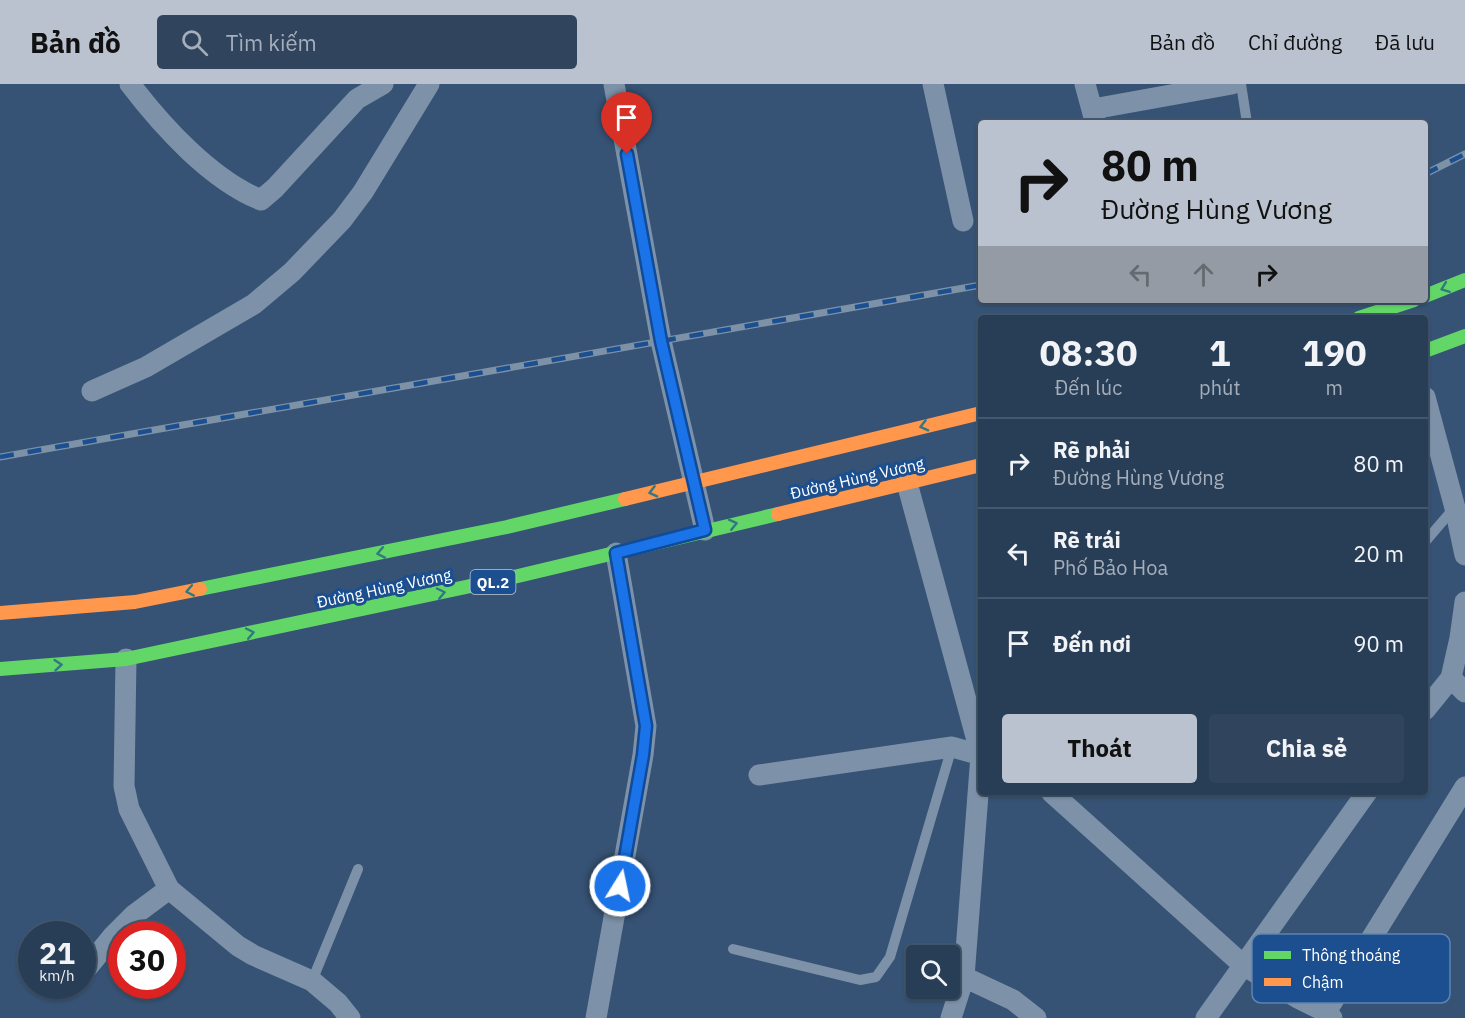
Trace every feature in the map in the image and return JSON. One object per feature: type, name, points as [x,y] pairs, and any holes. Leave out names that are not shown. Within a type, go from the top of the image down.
[{"type":"main road","points":[[1428,295],[1465,280]]},
{"type":"main road","points":[[1373,315],[1406,308]]},
{"type":"main road","points":[[1428,350],[1465,336]]},
{"type":"main road","name":"Đường Hùng Vương","points":[[0,613],[135,602],[507,527],[978,414]]},
{"type":"main road","name":"Đường Hùng Vương","points":[[0,669],[126,659],[518,576],[978,466]]},
{"type":"street","points":[[130,84],[171,135],[243,192],[261,200],[275,188],[357,99],[383,84]]},
{"type":"street","points":[[92,391],[146,367],[254,304],[292,272],[342,220],[363,192],[429,84]]},
{"type":"street","points":[[614,84],[661,341],[705,530]]},
{"type":"street","points":[[933,84],[963,221]]},
{"type":"street","points":[[1085,84],[1094,116],[1233,84]]},
{"type":"street","points":[[1428,406],[1460,507],[1465,555]]},
{"type":"street","points":[[907,483],[978,744]]},
{"type":"street","points":[[596,1018],[643,755],[646,726],[616,553]]},
{"type":"street","points":[[1428,708],[1458,685],[1460,638],[1465,602]]},
{"type":"street","points":[[126,659],[124,786],[129,809],[169,889],[238,946],[312,981],[339,1003],[347,1017]]},
{"type":"street","points":[[759,774],[952,747],[978,754]]},
{"type":"street","points":[[1377,934],[1465,787]]},
{"type":"street","points":[[951,1018],[964,976],[978,794]]},
{"type":"street","points":[[1053,795],[1243,965],[1252,970]]},
{"type":"street","points":[[1265,934],[1365,795]]},
{"type":"street","points":[[96,957],[134,915],[169,889]]},
{"type":"street","points":[[1206,1018],[1252,952]]},
{"type":"street","points":[[964,976],[1013,1000],[1036,1018]]},
{"type":"street","points":[[1308,1003],[1329,1015]]},
{"type":"lane","points":[[1241,84],[1247,120]]},
{"type":"lane","points":[[1428,539],[1460,507]]},
{"type":"lane","points":[[733,949],[860,980],[876,977],[890,957],[952,747]]},
{"type":"lane","points":[[312,981],[358,869]]},
{"type":"railway","points":[[1428,172],[1465,154]]},
{"type":"railway","points":[[0,457],[978,286]]},
{"type":"traffic: fast","points":[[1428,295],[1465,280]]},
{"type":"traffic: fast","points":[[1368,315],[1405,303]]},
{"type":"traffic: fast","points":[[1428,350],[1465,336]]},
{"type":"traffic: fast","points":[[200,589],[507,527],[625,499]]},
{"type":"traffic: fast","points":[[0,669],[126,659],[518,576],[778,514]]},
{"type":"traffic: slow","points":[[625,499],[978,414]]},
{"type":"traffic: slow","points":[[778,514],[978,466]]},
{"type":"traffic: slow","points":[[0,613],[135,602],[200,589]]},
{"type":"route","points":[[620,886],[646,726],[616,553],[705,530],[661,341],[627,154]]}]
